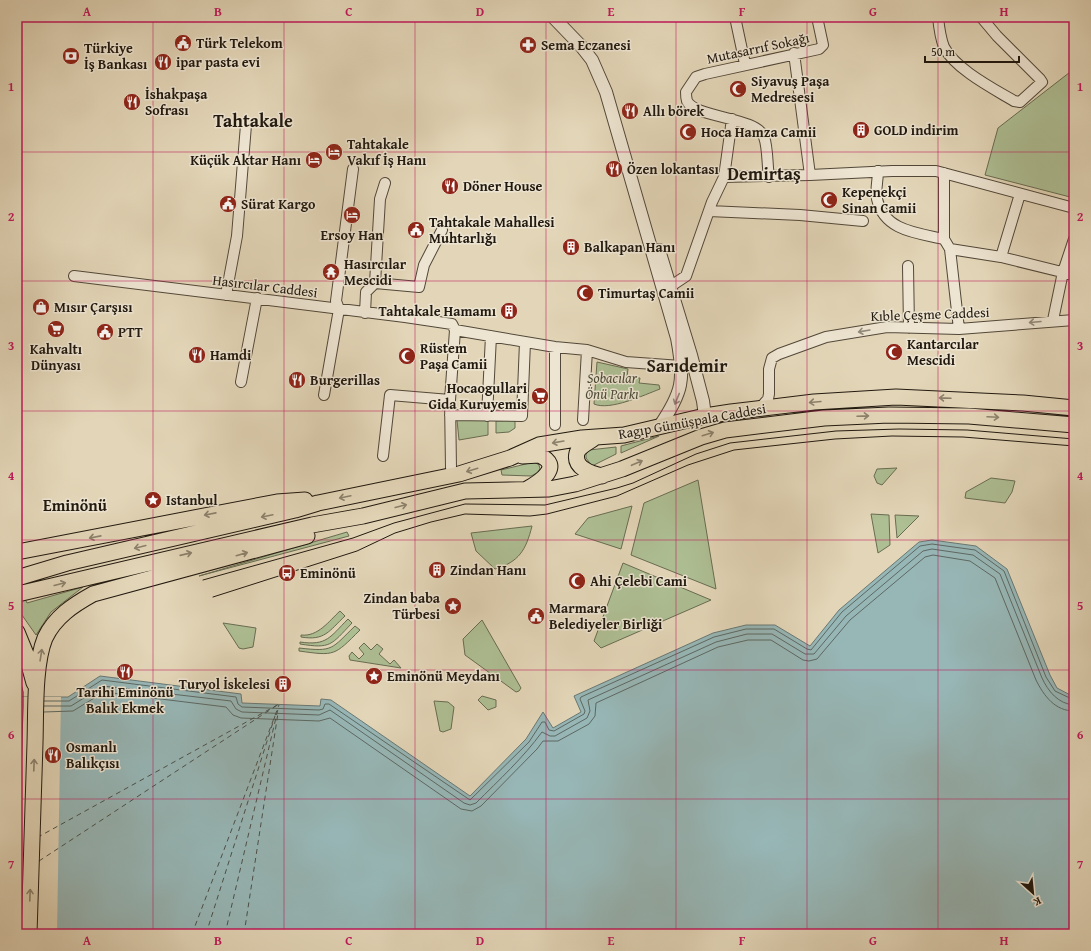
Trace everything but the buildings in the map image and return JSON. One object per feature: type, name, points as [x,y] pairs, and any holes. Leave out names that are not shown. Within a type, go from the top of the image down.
[{"type":"main road","name":"Ragıp Gümüşpala Caddesi","points":[[318,503],[459,474],[510,458],[539,445],[597,436],[624,435],[705,416],[760,408],[896,397],[1023,403],[1074,408]]},
{"type":"main road","points":[[788,405],[790,422]]},
{"type":"main road","name":"Ragıp Gümüşpala Caddesi","points":[[363,516],[465,492],[548,489],[602,476],[716,432],[790,422],[824,418],[929,415],[1021,419],[1074,425]]},
{"type":"main road","points":[[671,449],[705,416]]},
{"type":"main road","points":[[597,436],[581,448],[577,453],[578,462],[583,469],[591,474],[602,476]]},
{"type":"main road","points":[[510,458],[539,455],[548,462],[550,467],[543,480],[526,490]]},
{"type":"main road","points":[[17,552],[277,502],[303,500],[318,503]]},
{"type":"main road","points":[[17,578],[67,563],[295,510],[318,503]]},
{"type":"main road","points":[[22,593],[312,525],[363,516]]},
{"type":"main road","points":[[29,934],[36,694],[45,640],[56,622],[74,604],[93,594],[338,528],[363,516]]},
{"type":"main road","points":[[17,632],[26,654],[36,694]]},
{"type":"street","points":[[553,17],[582,46],[592,60],[606,92],[677,338],[681,366],[679,394],[674,405],[659,427]]},
{"type":"street","points":[[563,17],[598,58],[615,96],[697,378],[705,416]]},
{"type":"street","points":[[735,17],[745,64]]},
{"type":"street","name":"Mutasarrıf Sokağı","points":[[732,119],[700,110],[692,106],[687,101],[686,92],[696,77],[745,64],[819,49],[823,45],[817,17]]},
{"type":"street","points":[[938,17],[939,31],[945,49],[972,75],[1014,102],[1020,102],[1042,82],[1036,73],[997,36],[981,17]]},
{"type":"street","points":[[794,53],[810,175]]},
{"type":"street","points":[[671,286],[686,276],[709,211],[724,177],[732,119],[758,130],[764,136],[769,177]]},
{"type":"street","points":[[226,295],[237,236],[246,125]]},
{"type":"street","points":[[324,395],[339,309],[336,301],[353,169]]},
{"type":"street","points":[[878,171],[877,199],[884,213],[892,224],[903,230],[944,239]]},
{"type":"street","points":[[724,177],[769,177],[878,171],[936,171],[1074,208]]},
{"type":"street","points":[[944,173],[944,239],[950,249],[959,329]]},
{"type":"street","points":[[365,312],[366,292],[374,283],[380,199],[385,183]]},
{"type":"street","points":[[1001,257],[1020,194]]},
{"type":"street","points":[[709,211],[800,215],[863,222]]},
{"type":"street","points":[[374,283],[420,287],[424,265],[442,230]]},
{"type":"street","points":[[1053,320],[1063,272],[1074,239]]},
{"type":"street","points":[[950,249],[1001,257],[1074,275]]},
{"type":"street","points":[[908,266],[909,328]]},
{"type":"street","name":"Hasırcılar Caddesi","points":[[74,276],[365,312],[453,327],[525,342],[588,350],[626,362],[681,366]]},
{"type":"street","points":[[241,382],[257,298]]},
{"type":"street","name":"Kıble Çeşme Caddesi","points":[[760,408],[768,400],[769,369],[772,358],[826,337],[887,327],[959,329],[1053,320],[1074,320]]},
{"type":"street","points":[[451,468],[450,400],[453,327]]},
{"type":"street","points":[[487,416],[491,336]]},
{"type":"street","points":[[450,415],[522,416],[525,342]]},
{"type":"street","points":[[555,347],[555,425]]},
{"type":"street","points":[[583,420],[588,350]]},
{"type":"street","points":[[383,456],[390,395],[450,400]]},
{"type":"green space","points":[[1074,69],[1074,198],[985,175],[998,128]]},
{"type":"green space","name":"Sobacılar Önü Parkı","points":[[597,362],[628,369],[627,377],[640,378],[639,383],[659,385],[660,389],[618,404],[601,406],[594,404]]},
{"type":"green space","points":[[457,420],[488,420],[488,435],[459,440]]},
{"type":"green space","points":[[515,420],[515,428],[509,432],[496,433],[496,421]]},
{"type":"green space","points":[[659,436],[621,453],[621,446]]},
{"type":"green space","points":[[616,447],[616,454],[592,466],[586,458],[586,454],[589,450]]},
{"type":"green space","points":[[534,462],[539,465],[540,469],[537,473],[531,476],[502,475],[501,470]]},
{"type":"green space","points":[[897,468],[882,485],[877,483],[874,476],[877,469]]},
{"type":"green space","points":[[991,478],[1015,481],[1012,492],[1005,503],[965,498],[966,492]]},
{"type":"green space","points":[[698,480],[716,589],[631,555],[644,503]]},
{"type":"green space","points":[[632,506],[621,549],[575,534],[588,518]]},
{"type":"green space","points":[[871,514],[889,515],[890,545],[878,553]]},
{"type":"green space","points":[[895,515],[919,516],[897,538]]},
{"type":"green space","points":[[532,526],[527,542],[516,559],[495,569],[476,551],[471,533]]},
{"type":"green space","points":[[347,532],[349,536],[199,576]]},
{"type":"green space","points":[[623,563],[711,600],[601,648],[594,641]]},
{"type":"green space","points":[[17,581],[27,603],[83,587],[51,612],[36,635],[17,608]]},
{"type":"green space","points":[[340,611],[345,616],[326,634],[316,638],[301,637],[301,635],[313,634],[323,628]]},
{"type":"green space","points":[[348,619],[352,623],[330,644],[318,646],[300,644],[300,642],[316,643],[327,639]]},
{"type":"green space","points":[[482,620],[521,688],[519,691],[516,692],[465,655],[463,639]]},
{"type":"green space","points":[[223,623],[256,628],[253,647],[243,649],[239,648]]},
{"type":"green space","points":[[355,626],[360,630],[345,645],[333,652],[320,653],[299,651],[299,648],[326,649],[331,647],[341,640]]},
{"type":"green space","points":[[364,643],[371,650],[377,644],[383,649],[379,654],[390,664],[394,660],[401,668],[350,660],[349,656],[352,652],[359,659],[364,654],[359,648]]},
{"type":"green space","points":[[482,696],[496,700],[496,707],[488,710],[478,700]]},
{"type":"green space","points":[[434,701],[448,702],[454,707],[451,729],[443,732],[440,731]]},
{"type":"water","points":[[932,540],[976,546],[1007,569],[1050,675],[1057,688],[1074,697],[1074,934],[17,934],[17,697],[68,697],[100,676],[241,694],[242,703],[320,706],[321,699],[331,700],[470,796],[526,739],[543,712],[553,728],[581,712],[574,696],[713,633],[746,625],[775,625],[810,646],[839,610],[919,542]]},
{"type":"pier","points":[[17,697],[61,697],[57,934],[17,934]]},
{"type":"ferry route","points":[[39,861],[279,704],[40,836]]},
{"type":"ferry route","points":[[192,934],[279,705]]},
{"type":"ferry route","points":[[225,934],[278,709]]},
{"type":"ferry route","points":[[244,934],[278,713]]},
{"type":"ferry route","points":[[206,934],[275,716]]},
{"type":"ferry route","points":[[17,849],[25,844]]},
{"type":"ferry route","points":[[17,875],[23,871]]},
{"type":"tram line","points":[[203,580],[353,538],[394,523],[465,504],[545,505],[617,488],[633,483],[696,454],[730,443],[836,431],[899,429],[967,430],[1074,439]]},
{"type":"tram line","points":[[213,597],[357,551],[395,533],[431,522],[465,514],[530,516],[547,514],[617,496],[688,465],[734,450],[835,439],[892,436],[963,437],[1074,446]]},
{"type":"tram line","points":[[17,666],[23,692],[17,921]]},
{"type":"place","name":"Türk Telekom","points":[[183,43]]},
{"type":"place","name":"Sema Eczanesi","points":[[528,45]]},
{"type":"place","name":"Türkiye İş Bankası","points":[[71,56]]},
{"type":"place","name":"ipar pasta evi","points":[[163,62]]},
{"type":"place","name":"Siyavuş Paşa Medresesi","points":[[738,89]]},
{"type":"place","name":"İshakpaşa Sofrası","points":[[132,102]]},
{"type":"place","name":"Allı börek","points":[[630,111]]},
{"type":"place","name":"GOLD indirim","points":[[861,130]]},
{"type":"place","name":"Hoca Hamza Camii","points":[[688,132]]},
{"type":"place","name":"Tahtakale Vakıf İş Hanı","points":[[334,152]]},
{"type":"place","name":"Küçük Aktar Hanı","points":[[314,160]]},
{"type":"place","name":"Özen lokantası","points":[[614,169]]},
{"type":"place","name":"Döner House","points":[[450,186]]},
{"type":"place","name":"Kepenekçi Sinan Camii","points":[[829,200]]},
{"type":"place","name":"Sürat Kargo","points":[[228,204]]},
{"type":"place","name":"Ersoy Han","points":[[352,215]]},
{"type":"place","name":"Tahtakale Mahallesi Muhtarlığı","points":[[416,230]]},
{"type":"place","name":"Balkapan Hanı","points":[[571,247]]},
{"type":"place","name":"Hasırcılar Mescidi","points":[[331,272]]},
{"type":"place","name":"Timurtaş Camii","points":[[585,293]]},
{"type":"place","name":"Mısır Çarşısı","points":[[41,307]]},
{"type":"place","name":"Tahtakale Hamamı","points":[[509,311]]},
{"type":"place","name":"Kahvaltı Dünyası","points":[[56,329]]},
{"type":"place","name":"PTT","points":[[105,332]]},
{"type":"place","name":"Kantarcılar Mescidi","points":[[894,352]]},
{"type":"place","name":"Hamdi","points":[[197,355]]},
{"type":"place","name":"Rüstem Paşa Camii","points":[[407,356]]},
{"type":"place","name":"Burgerillas","points":[[297,380]]},
{"type":"place","name":"Hocaogullari Gida Kuruyemis","points":[[540,396]]},
{"type":"place","name":"Istanbul","points":[[153,500]]},
{"type":"place","name":"Zindan Hanı","points":[[437,570]]},
{"type":"place","name":"Eminönü","points":[[287,573]]},
{"type":"place","name":"Ahi Çelebi Cami","points":[[577,581]]},
{"type":"place","name":"Zindan baba Türbesi","points":[[453,606]]},
{"type":"place","name":"Marmara Belediyeler Birliği","points":[[536,616]]},
{"type":"place","name":"Tarihi Eminönü Balık Ekmek","points":[[125,672]]},
{"type":"place","name":"Eminönü Meydanı","points":[[374,676]]},
{"type":"place","name":"Turyol İskelesi","points":[[283,684]]},
{"type":"place","name":"Osmanlı Balıkçısı","points":[[53,755]]},
{"type":"district","name":"Tahtakale","points":[[253,121]]},
{"type":"district","name":"Demirtaş","points":[[764,174]]},
{"type":"district","name":"Sarıdemir","points":[[687,366]]},
{"type":"district","name":"Eminönü","points":[[75,505]]}]
